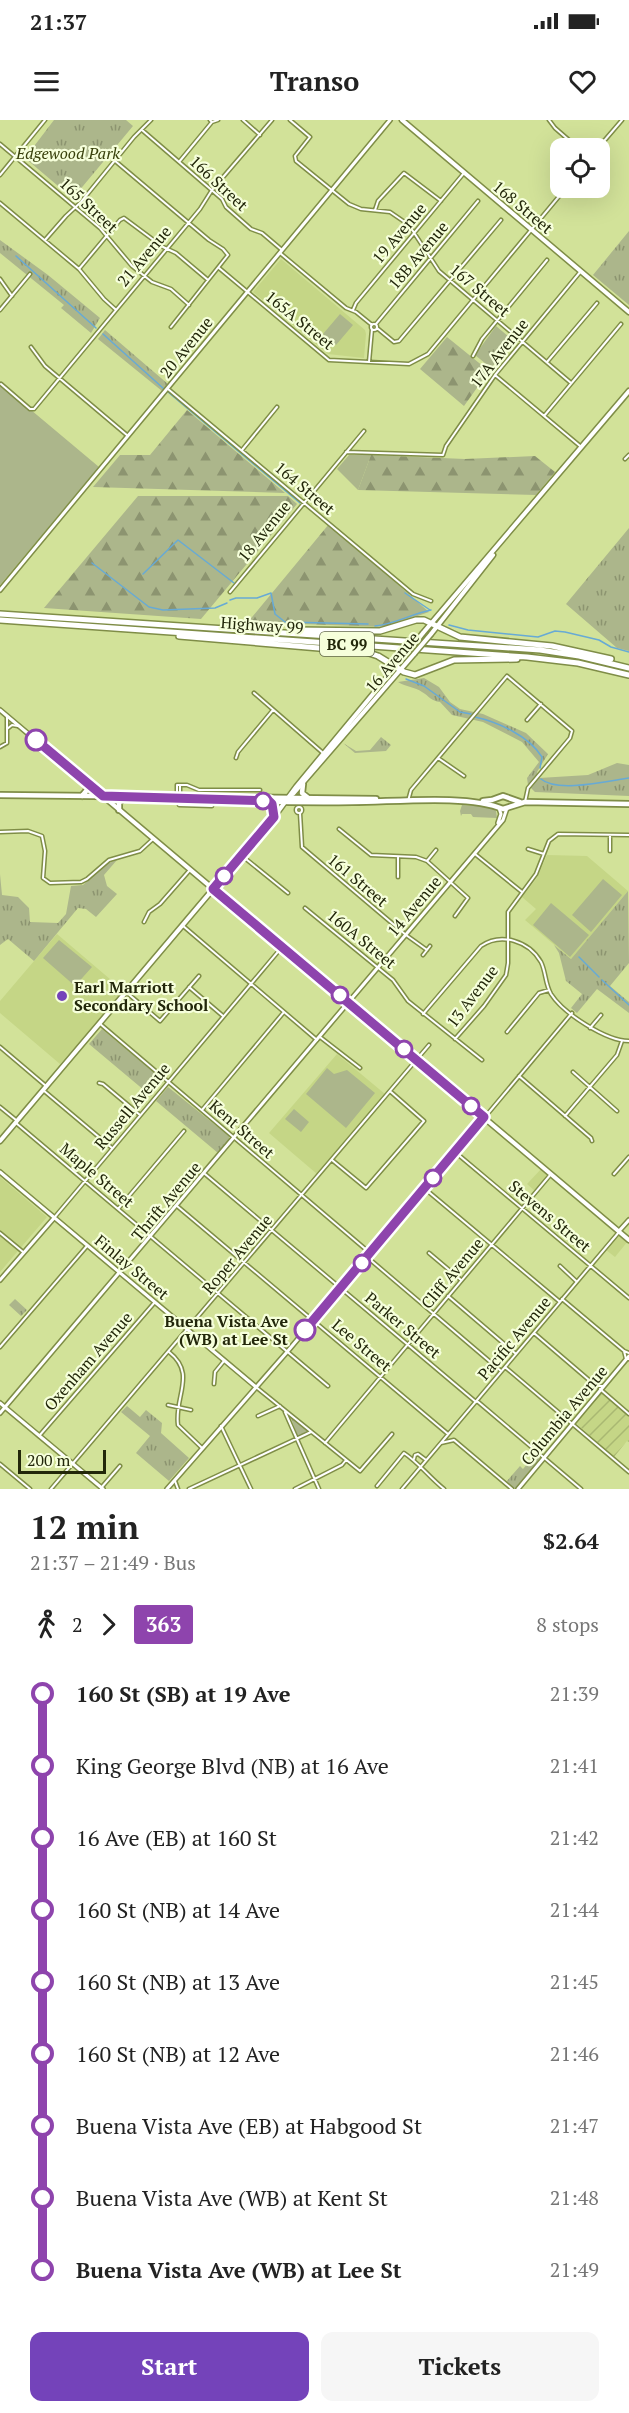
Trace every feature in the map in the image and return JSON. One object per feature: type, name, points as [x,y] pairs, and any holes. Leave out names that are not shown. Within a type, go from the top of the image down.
[{"type":"highway","name":"Highway 99","points":[[0,614],[540,650],[629,666]]},
{"type":"highway","points":[[225,628],[380,632],[416,620],[431,622],[460,637],[552,646],[629,666]]},
{"type":"highway","name":"Highway 99","points":[[0,621],[504,655],[578,663],[629,675]]},
{"type":"highway","points":[[115,628],[240,643],[366,652],[381,657],[401,670],[418,675],[448,661],[465,659],[578,663]]},
{"type":"main road","name":"168 Street","points":[[402,120],[629,312]]},
{"type":"main road","name":"16 Avenue","points":[[0,1141],[274,817],[431,622],[629,391]]},
{"type":"main road","name":"16 Avenue","points":[[288,799],[431,634],[506,537]]},
{"type":"main road","points":[[354,724],[359,711]]},
{"type":"main road","points":[[323,761],[324,753]]},
{"type":"main road","points":[[82,796],[87,790],[86,782]]},
{"type":"main road","points":[[303,784],[303,793],[307,797]]},
{"type":"main road","points":[[0,795],[459,802],[492,800],[505,796],[508,799],[523,802],[629,804]]},
{"type":"main road","points":[[103,796],[629,1240]]},
{"type":"main road","points":[[119,810],[118,803],[125,796]]},
{"type":"main road","points":[[179,797],[269,801],[307,797],[406,801]]},
{"type":"main road","points":[[498,807],[499,798]]},
{"type":"main road","points":[[508,799],[508,807]]},
{"type":"main road","points":[[269,801],[274,806],[274,817]]},
{"type":"main road","points":[[459,802],[508,807],[523,802]]},
{"type":"street","points":[[0,175],[45,120]]},
{"type":"street","points":[[45,240],[76,208],[134,136],[151,120]]},
{"type":"street","points":[[179,162],[211,121],[218,120]]},
{"type":"street","points":[[243,120],[260,135]]},
{"type":"street","name":"21 Avenue","points":[[1,384],[30,409],[34,409],[167,249],[212,190],[273,120]]},
{"type":"street","name":"167 Street","points":[[290,120],[310,137],[295,156],[296,161],[353,207],[396,215],[415,232],[439,271],[571,383]]},
{"type":"street","name":"20 Avenue","points":[[0,590],[390,120]]},
{"type":"street","points":[[549,120],[567,138]]},
{"type":"street","points":[[607,138],[622,120]]},
{"type":"street","name":"166 Street","points":[[142,130],[222,199],[226,207],[251,229],[262,233],[346,308],[374,324]]},
{"type":"street","name":"165 Street","points":[[0,144],[76,208],[144,276],[171,290],[189,305]]},
{"type":"street","points":[[114,160],[228,255],[171,327]]},
{"type":"street","points":[[375,210],[378,201],[404,172],[441,201]]},
{"type":"street","name":"19 Avenue","points":[[353,310],[356,303],[465,173]]},
{"type":"street","points":[[473,300],[558,198]]},
{"type":"street","name":"18B Avenue","points":[[374,324],[478,201]]},
{"type":"street","points":[[0,203],[79,269],[115,309]]},
{"type":"street","points":[[79,269],[124,218],[176,253],[209,281]]},
{"type":"street","points":[[374,324],[396,342],[399,341],[501,220]]},
{"type":"street","points":[[473,356],[497,321],[548,260]]},
{"type":"street","name":"165A Street","points":[[219,268],[327,359],[413,363],[428,354],[473,300]]},
{"type":"street","name":"17A Avenue","points":[[346,452],[443,455],[446,446],[495,375],[581,271]]},
{"type":"street","points":[[0,310],[30,274]]},
{"type":"street","points":[[0,279],[12,296]]},
{"type":"street","points":[[547,362],[597,303]]},
{"type":"street","points":[[369,362],[374,324]]},
{"type":"street","points":[[544,416],[621,324]]},
{"type":"street","points":[[372,329],[377,328]]},
{"type":"street","points":[[31,347],[39,361],[128,436]]},
{"type":"street","points":[[495,375],[581,447]]},
{"type":"street","name":"164 Street","points":[[168,389],[412,594],[431,600]]},
{"type":"street","points":[[242,450],[277,407]]},
{"type":"street","name":"18 Avenue","points":[[230,592],[364,431]]},
{"type":"street","points":[[625,459],[629,455]]},
{"type":"street","points":[[406,801],[411,790],[506,676],[572,731],[570,738],[528,788],[523,802]]},
{"type":"street","points":[[254,693],[324,753]]},
{"type":"street","points":[[527,720],[541,703]]},
{"type":"street","points":[[0,710],[103,796]]},
{"type":"street","points":[[236,758],[238,752],[273,710]]},
{"type":"street","points":[[0,747],[6,745],[8,716]]},
{"type":"street","points":[[7,729],[12,725],[20,726]]},
{"type":"street","points":[[438,758],[464,776]]},
{"type":"street","points":[[213,806],[179,805],[178,785],[199,790],[260,790]]},
{"type":"street","points":[[498,807],[501,814],[498,825]]},
{"type":"street","name":"14 Avenue","points":[[349,1003],[503,820],[508,807]]},
{"type":"street","name":"161 Street","points":[[300,813],[302,847],[427,950]]},
{"type":"street","points":[[339,829],[367,854],[416,857],[427,861],[468,898],[455,916]]},
{"type":"street","points":[[0,832],[28,831],[42,836],[45,850],[43,878],[50,883],[81,882],[109,860],[140,851],[153,839]]},
{"type":"street","name":"13 Avenue","points":[[455,1039],[506,975],[508,912],[536,874],[553,837],[558,834],[610,834]]},
{"type":"street","points":[[610,851],[610,834],[629,835]]},
{"type":"street","points":[[528,849],[544,854]]},
{"type":"street","points":[[427,861],[436,850]]},
{"type":"street","points":[[474,853],[522,892]]},
{"type":"street","points":[[241,855],[288,893]]},
{"type":"street","points":[[398,857],[398,878]]},
{"type":"street","points":[[144,922],[149,912],[160,904],[190,869]]},
{"type":"street","name":"160A Street","points":[[305,908],[396,983],[405,998],[423,1014],[482,1060]]},
{"type":"street","points":[[182,925],[284,1012],[360,1068]]},
{"type":"street","points":[[423,1014],[481,946],[492,940],[507,939],[522,944],[538,958],[553,997],[572,1013],[590,1028],[603,1035],[629,1041]]},
{"type":"street","points":[[423,955],[430,946]]},
{"type":"street","name":"Russell Avenue","points":[[0,1280],[282,947]]},
{"type":"street","points":[[126,992],[160,1021],[199,976]]},
{"type":"street","points":[[189,987],[223,1016]]},
{"type":"street","points":[[507,1032],[539,993],[549,990]]},
{"type":"street","name":"Thrift Avenue","points":[[0,1413],[349,1003]]},
{"type":"street","points":[[202,1110],[284,1012]]},
{"type":"street","points":[[167,1489],[287,1352],[572,1013]]},
{"type":"street","points":[[590,1028],[600,1015]]},
{"type":"street","name":"Kent Street","points":[[99,1023],[370,1253]]},
{"type":"street","points":[[565,1116],[619,1052],[622,1041]]},
{"type":"street","points":[[417,1060],[429,1046]]},
{"type":"street","points":[[0,1047],[112,1148]]},
{"type":"street","name":"Roper Avenue","points":[[51,1489],[417,1060]]},
{"type":"street","points":[[573,1072],[618,1111]]},
{"type":"street","points":[[519,1077],[592,1141]]},
{"type":"street","points":[[99,1083],[140,1115]]},
{"type":"street","points":[[332,1160],[366,1188],[417,1129],[424,1120],[390,1092]]},
{"type":"street","name":"Maple Street","points":[[0,1107],[328,1386]]},
{"type":"street","points":[[118,1209],[184,1131]]},
{"type":"street","name":"Stevens Street","points":[[455,1152],[629,1298]]},
{"type":"street","points":[[614,1174],[629,1157]]},
{"type":"street","points":[[624,1162],[629,1166]]},
{"type":"street","name":"Finlay Street","points":[[0,1172],[224,1361],[360,1471],[392,1434]]},
{"type":"street","name":"Parker Street","points":[[205,1173],[581,1489]]},
{"type":"street","name":"Cliff Avenue","points":[[325,1443],[551,1174]]},
{"type":"street","points":[[424,1188],[491,1245],[624,1351],[628,1357]]},
{"type":"street","name":"Lee Street","points":[[177,1206],[448,1434]]},
{"type":"street","points":[[619,1231],[629,1220]]},
{"type":"street","name":"Pacific Avenue","points":[[402,1489],[619,1231]]},
{"type":"street","points":[[0,1233],[24,1253]]},
{"type":"street","points":[[0,1347],[87,1246]]},
{"type":"street","points":[[429,1253],[461,1281]]},
{"type":"street","points":[[367,1257],[501,1371]]},
{"type":"street","points":[[560,1266],[577,1281]]},
{"type":"street","points":[[448,1296],[516,1354]]},
{"type":"street","name":"Oxenham Avenue","points":[[39,1436],[154,1302]]},
{"type":"street","points":[[534,1333],[596,1386],[602,1388],[629,1414]]},
{"type":"street","points":[[624,1351],[628,1357]]},
{"type":"street","points":[[170,1352],[183,1368],[178,1425],[202,1448]]},
{"type":"street","name":"Columbia Avenue","points":[[518,1489],[628,1357]]},
{"type":"street","points":[[214,1384],[215,1372],[224,1361]]},
{"type":"street","points":[[505,1367],[629,1472]]},
{"type":"street","points":[[596,1386],[597,1393]]},
{"type":"street","points":[[0,1403],[102,1488],[120,1466]]},
{"type":"street","points":[[168,1405],[191,1410]]},
{"type":"street","points":[[258,1416],[280,1406]]},
{"type":"street","points":[[285,1410],[319,1489]]},
{"type":"street","points":[[221,1426],[251,1489]]},
{"type":"street","points":[[189,1489],[312,1432]]},
{"type":"street","points":[[441,1443],[455,1440],[512,1489]]},
{"type":"street","points":[[377,1485],[403,1453],[414,1459],[423,1472],[444,1489]]},
{"type":"street","points":[[414,1459],[418,1454],[426,1460]]},
{"type":"street","points":[[295,1489],[342,1466],[346,1460]]},
{"type":"street","points":[[0,1464],[30,1489]]},
{"type":"street","points":[[175,1480],[178,1489]]},
{"type":"shaded area","points":[[281,259],[365,330],[364,358],[328,354],[253,292]]},
{"type":"shaded area","points":[[547,855],[587,856],[628,891],[571,959],[525,920],[536,909],[522,897],[537,878]]},
{"type":"shaded area","name":"Earl Marriott Secondary School","points":[[57,934],[124,991],[60,1064],[0,1013],[0,1001]]},
{"type":"shaded area","points":[[337,1054],[385,1094],[317,1174],[269,1133]]},
{"type":"shaded area","points":[[542,1168],[546,1171],[546,1176],[535,1191],[527,1184]]},
{"type":"shaded area","points":[[0,1177],[47,1217],[0,1272]]},
{"type":"shaded area","points":[[618,1235],[628,1241],[615,1257],[606,1250]]},
{"type":"shaded area","points":[[603,1393],[629,1417],[629,1442],[627,1441],[614,1457],[576,1423],[598,1394]]},
{"type":"green space","name":"Edgewood Park","points":[[54,120],[126,120],[133,126],[78,192],[67,188],[64,191],[25,158]]},
{"type":"green space","points":[[629,231],[629,305],[593,275]]},
{"type":"green space","points":[[0,240],[48,275],[100,318],[91,333],[61,308],[64,305],[0,253]]},
{"type":"green space","points":[[340,314],[353,325],[336,345],[323,334]]},
{"type":"green space","points":[[496,326],[514,341],[491,368],[475,355]]},
{"type":"green space","points":[[105,330],[168,384],[162,391],[98,339]]},
{"type":"green space","points":[[447,337],[489,371],[464,406],[420,369]]},
{"type":"green space","points":[[0,384],[99,467],[0,585]]},
{"type":"green space","points":[[187,410],[285,493],[93,487],[120,455],[150,455]]},
{"type":"green space","points":[[349,455],[371,455],[358,490],[337,469]]},
{"type":"green space","points":[[371,455],[465,459],[535,456],[555,472],[536,495],[358,490]]},
{"type":"green space","points":[[138,496],[288,496],[297,504],[201,619],[44,608]]},
{"type":"green space","points":[[329,524],[429,612],[386,627],[248,622]]},
{"type":"green space","points":[[629,528],[629,651],[617,648],[566,604]]},
{"type":"green space","points":[[424,678],[439,687],[450,702],[460,709],[483,714],[526,733],[548,754],[537,772],[539,778],[588,775],[617,763],[629,765],[629,796],[535,792],[528,785],[527,778],[539,762],[522,742],[483,722],[452,715],[440,702],[419,690],[398,682]]},
{"type":"green space","points":[[381,737],[391,745],[386,751],[355,753],[343,743],[356,751],[370,750]]},
{"type":"green space","points":[[462,805],[493,807],[497,818],[473,817],[471,814],[461,816]]},
{"type":"green space","points":[[117,860],[104,875],[107,886],[117,894],[96,917],[86,909],[78,908],[34,961],[8,939],[0,945],[0,874],[2,895],[18,897],[29,908],[30,922],[58,923],[66,914],[71,886],[83,885],[106,864]]},
{"type":"green space","points":[[603,879],[622,895],[591,932],[572,915]]},
{"type":"green space","points":[[628,891],[629,963],[610,986],[629,1002],[629,1013],[597,989],[577,1013],[571,1008],[582,994],[566,981],[559,953],[554,945],[571,959]]},
{"type":"green space","points":[[551,903],[589,935],[570,957],[533,925]]},
{"type":"green space","points":[[59,940],[92,967],[75,986],[43,958]]},
{"type":"green space","points":[[102,1029],[163,1080],[151,1096],[89,1044]]},
{"type":"green space","points":[[327,1068],[334,1074],[347,1070],[375,1093],[346,1128],[306,1094]]},
{"type":"green space","points":[[168,1087],[229,1136],[218,1153],[156,1101]]},
{"type":"green space","points":[[294,1109],[309,1122],[301,1132],[285,1119]]},
{"type":"green space","points":[[15,1299],[27,1310],[21,1316],[9,1305]]},
{"type":"green space","points":[[127,1406],[140,1417],[146,1410],[162,1423],[161,1433],[189,1458],[169,1481],[136,1453],[150,1436],[121,1412]]},
{"type":"green space","points":[[291,1418],[306,1429],[307,1433],[298,1437]]},
{"type":"green space","points":[[536,1453],[540,1460],[517,1488],[506,1482],[520,1466],[523,1469]]},
{"type":"waterway","points":[[16,256],[96,328]]},
{"type":"waterway","points":[[103,334],[164,389]]},
{"type":"waterway","points":[[168,392],[300,503]]},
{"type":"waterway","points":[[306,503],[403,584]]},
{"type":"waterway","points":[[143,574],[178,540],[234,583]]},
{"type":"waterway","points":[[92,563],[149,607],[163,610],[215,608],[227,603]]},
{"type":"waterway","points":[[230,600],[257,598],[271,593],[275,614],[285,622],[368,624]]},
{"type":"waterway","points":[[405,593],[430,610]]},
{"type":"waterway","points":[[375,626],[431,610]]},
{"type":"waterway","points":[[449,625],[468,630],[538,637],[555,631],[565,632],[599,640],[611,647],[629,652]]},
{"type":"waterway","points":[[406,679],[424,686],[460,712],[471,714]]},
{"type":"waterway","points":[[475,717],[503,726],[521,736],[542,757],[540,768]]},
{"type":"waterway","points":[[541,779],[549,783],[570,786],[629,778]]},
{"type":"waterway","points":[[579,957],[599,977]]},
{"type":"waterway","points":[[602,980],[629,1005]]},
{"type":"bus line","name":"363","points":[[36,740],[103,796],[269,801],[274,806],[274,817],[213,889],[484,1117],[305,1330]]},
{"type":"place","name":"Earl Marriott Secondary School","points":[[62,996]]},
{"type":"place","name":"Buena Vista Ave (WB) at Lee St","points":[[305,1330]]}]
